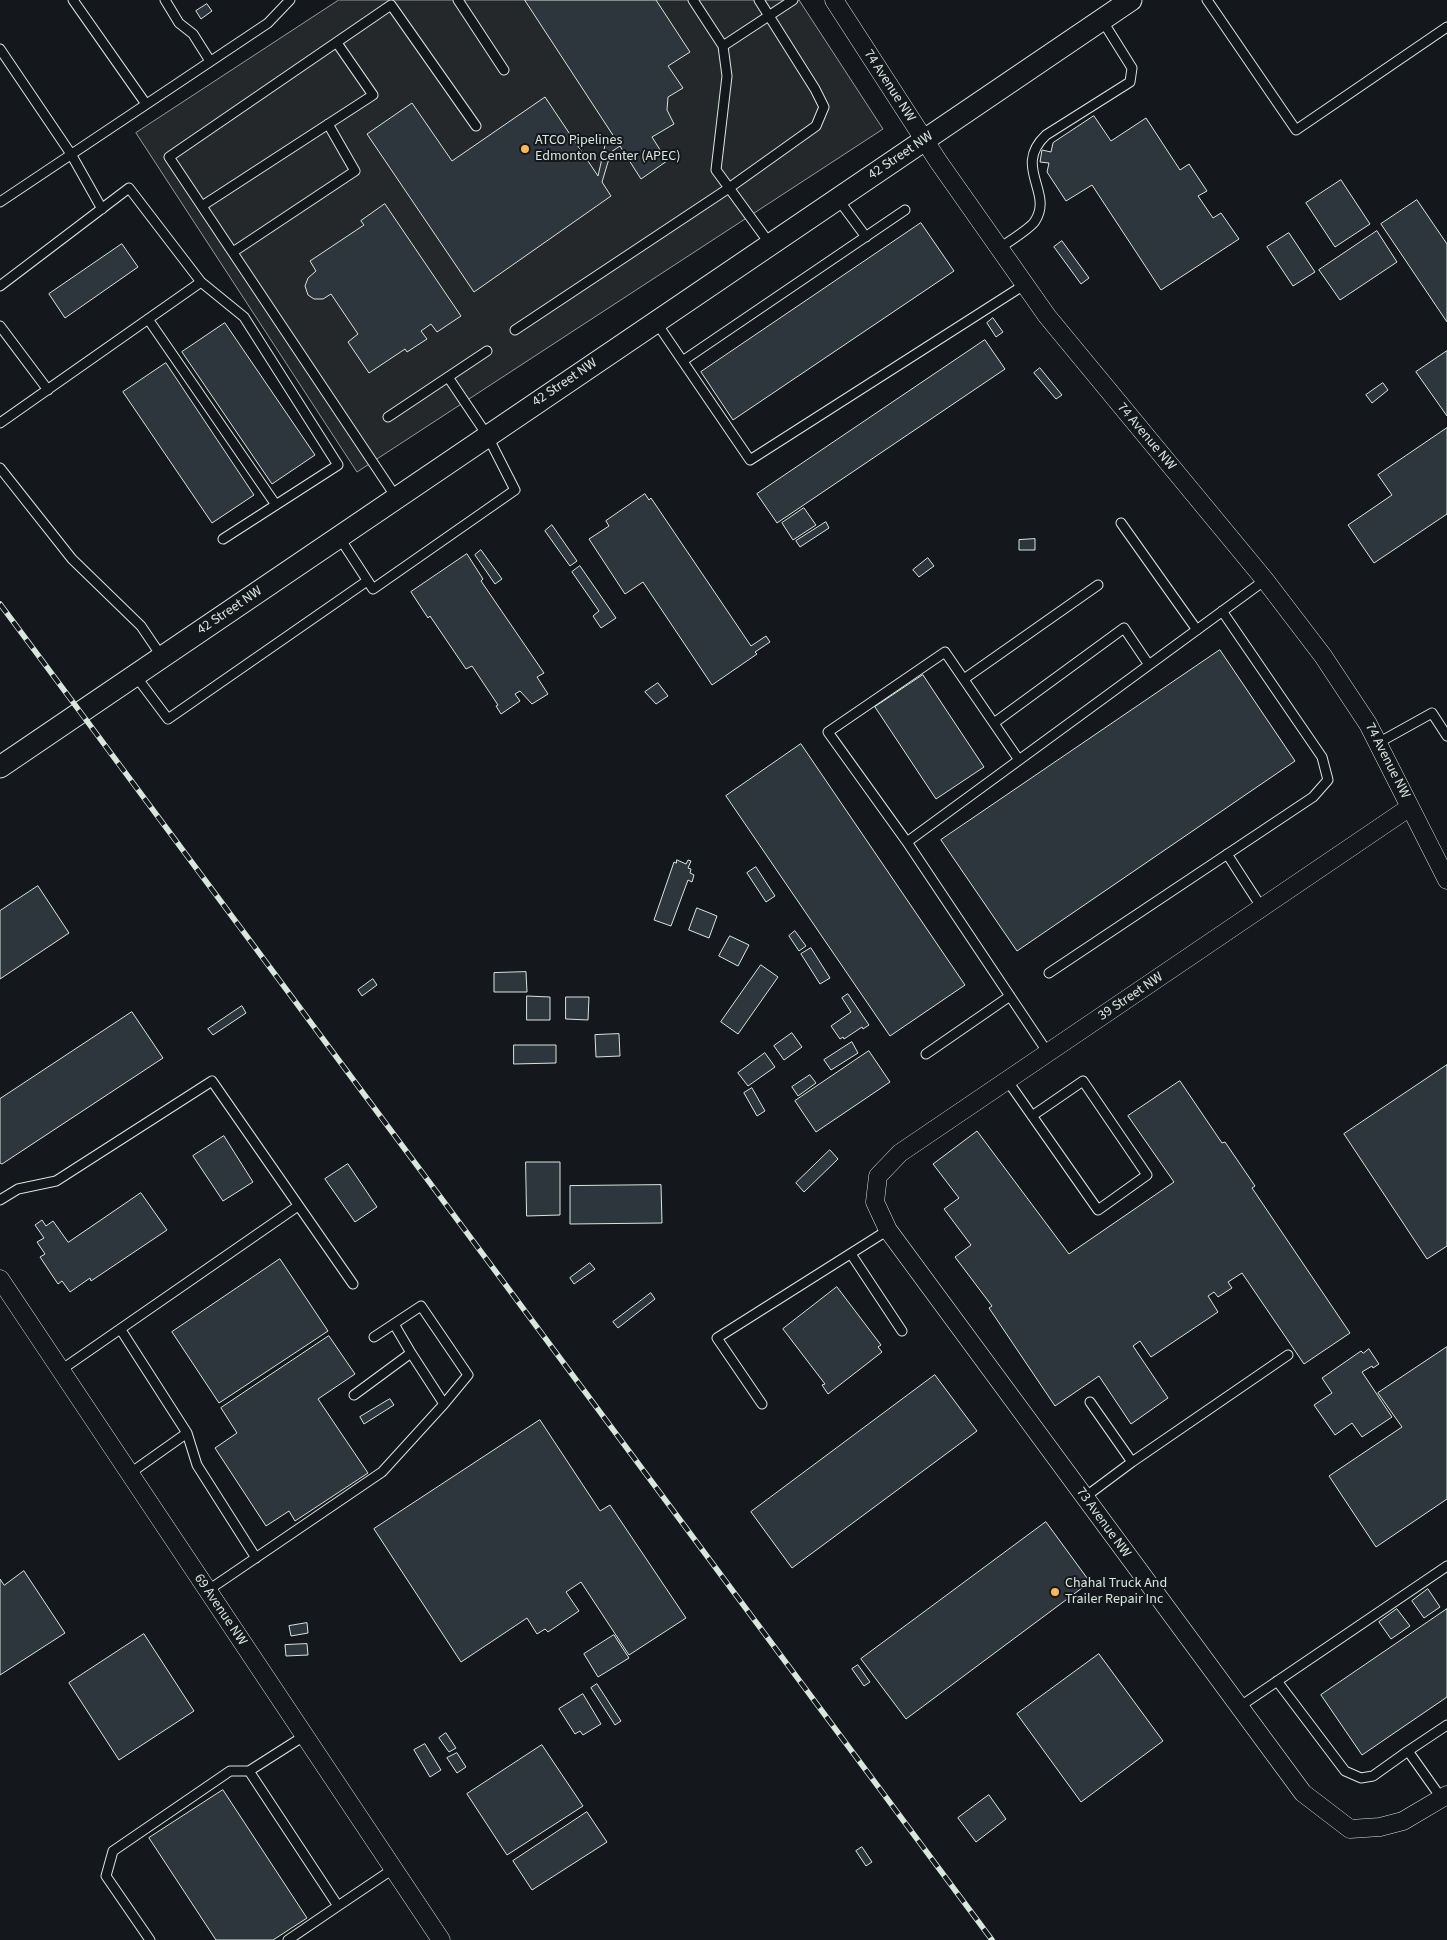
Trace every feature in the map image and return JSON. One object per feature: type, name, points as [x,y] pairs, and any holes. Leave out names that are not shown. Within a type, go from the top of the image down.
[{"type":"street","name":"74 Avenue NW","points":[[834,0],[924,140],[1047,316],[1116,402],[1265,580],[1324,656],[1350,695],[1378,743],[1444,869]]},
{"type":"street","name":"42 Street NW","points":[[0,767],[1131,0]]},
{"type":"street","name":"39 Street NW","points":[[875,1202],[878,1176],[900,1153],[1410,807]]},
{"type":"street","name":"73 Avenue NW","points":[[875,1202],[888,1230],[1303,1793],[1350,1829],[1380,1827],[1403,1821],[1444,1797]]},
{"type":"street","name":"69 Avenue NW","points":[[0,1279],[441,1940]]},
{"type":"lane","points":[[73,0],[146,104]]},
{"type":"lane","points":[[165,0],[180,23],[193,34],[210,61]]},
{"type":"lane","points":[[0,202],[268,23],[290,0]]},
{"type":"lane","points":[[458,0],[504,70]]},
{"type":"lane","points":[[692,0],[723,46],[727,76],[716,170],[770,244]]},
{"type":"lane","points":[[514,330],[729,188],[816,126],[824,107],[759,0]]},
{"type":"lane","points":[[723,46],[793,0]]},
{"type":"lane","points":[[1207,0],[1296,130],[1447,26]]},
{"type":"lane","points":[[396,497],[169,157],[392,6],[476,126]]},
{"type":"lane","points":[[998,248],[1035,222],[1038,214],[1039,194],[1032,165],[1033,152],[1038,143],[1046,135],[1130,82],[1132,68],[1102,20]]},
{"type":"lane","points":[[202,206],[373,95],[337,43]]},
{"type":"lane","points":[[0,49],[71,154],[102,209]]},
{"type":"lane","points":[[233,252],[356,171],[328,124]]},
{"type":"lane","points":[[0,286],[129,188],[201,282],[244,317],[338,465],[223,539]]},
{"type":"lane","points":[[838,198],[866,237]]},
{"type":"lane","points":[[684,360],[905,210]]},
{"type":"lane","points":[[0,423],[201,282]]},
{"type":"lane","points":[[656,322],[684,360],[750,460],[1024,284]]},
{"type":"lane","points":[[148,319],[276,505]]},
{"type":"lane","points":[[0,326],[48,390]]},
{"type":"lane","points":[[388,417],[487,351]]},
{"type":"lane","points":[[338,537],[373,589],[515,490],[487,435],[448,377]]},
{"type":"lane","points":[[0,468],[72,559],[141,626],[162,657]]},
{"type":"lane","points":[[1121,524],[1197,630]]},
{"type":"lane","points":[[135,675],[168,719],[367,580]]},
{"type":"lane","points":[[907,842],[1265,580]]},
{"type":"lane","points":[[964,679],[1098,585]]},
{"type":"lane","points":[[1050,973],[1313,797],[1328,780],[1322,757],[1222,611]]},
{"type":"lane","points":[[994,722],[1124,628],[1149,665]]},
{"type":"lane","points":[[1019,760],[945,652],[828,732],[907,842],[1048,1053]]},
{"type":"lane","points":[[1378,743],[1432,713],[1447,736]]},
{"type":"lane","points":[[1226,854],[1262,908]]},
{"type":"lane","points":[[926,1054],[1010,996]]},
{"type":"lane","points":[[1008,1080],[1032,1116],[1098,1210],[1147,1175],[1083,1081],[1032,1116]]},
{"type":"lane","points":[[0,1200],[18,1189],[56,1181],[212,1081],[353,1284]]},
{"type":"lane","points":[[61,1370],[298,1206]]},
{"type":"lane","points":[[762,1404],[717,1338],[888,1230]]},
{"type":"lane","points":[[851,1254],[902,1331]]},
{"type":"lane","points":[[207,1591],[382,1472],[468,1375],[422,1306],[374,1337]]},
{"type":"lane","points":[[394,1324],[444,1404]]},
{"type":"lane","points":[[121,1330],[187,1433],[197,1465],[256,1558]]},
{"type":"lane","points":[[354,1395],[411,1353]]},
{"type":"lane","points":[[1085,1497],[1132,1462],[1288,1355]]},
{"type":"lane","points":[[1090,1402],[1132,1462]]},
{"type":"lane","points":[[129,1474],[187,1433]]},
{"type":"lane","points":[[1239,1707],[1447,1566]]},
{"type":"lane","points":[[1277,1681],[1345,1772],[1362,1778],[1373,1776],[1447,1725]]},
{"type":"lane","points":[[150,1940],[106,1876],[113,1851],[230,1771],[249,1771],[304,1736]]},
{"type":"lane","points":[[1408,1751],[1444,1797]]},
{"type":"lane","points":[[249,1771],[338,1906]]},
{"type":"lane","points":[[288,1940],[393,1869]]},
{"type":"shaded area","points":[[339,0],[799,0],[883,129],[357,472],[136,133]]},
{"type":"building","name":"ATCO Pipelines Edmonton Center (APEC)","points":[[525,0],[656,0],[690,52],[668,66],[683,88],[668,97],[667,110],[674,124],[652,137],[667,161],[641,179],[620,146],[611,152],[602,182],[611,196],[474,292],[367,134],[412,103],[452,161],[545,97],[598,176],[605,145],[615,139]]},
{"type":"building","points":[[207,4],[212,11],[201,19],[196,11]]},
{"type":"building","points":[[1094,116],[1111,141],[1146,118],[1180,170],[1189,164],[1207,191],[1198,196],[1213,218],[1221,213],[1239,239],[1161,290],[1092,185],[1066,201],[1047,172],[1049,163],[1040,162],[1042,150],[1051,152],[1053,143]]},
{"type":"building","points":[[1341,180],[1370,224],[1335,247],[1306,203]]},
{"type":"building","points":[[1417,200],[1447,244],[1447,322],[1381,224]]},
{"type":"building","points":[[385,204],[461,316],[437,332],[431,324],[421,331],[427,339],[407,352],[405,349],[369,373],[348,342],[358,334],[331,294],[323,299],[314,299],[308,295],[305,286],[308,278],[316,271],[310,261],[364,225],[361,221]]},
{"type":"building","points":[[921,223],[954,271],[733,420],[701,372]]},
{"type":"building","points":[[1377,231],[1397,262],[1340,300],[1319,270]]},
{"type":"building","points":[[1289,233],[1315,272],[1293,286],[1267,247]]},
{"type":"building","points":[[1062,241],[1089,278],[1081,284],[1054,247]]},
{"type":"building","points":[[122,244],[138,267],[65,318],[49,294]]},
{"type":"building","points":[[993,318],[1003,332],[996,337],[987,323]]},
{"type":"building","points":[[225,323],[315,455],[272,484],[182,352]]},
{"type":"building","points":[[985,340],[1005,369],[777,523],[757,494]]},
{"type":"building","points":[[1447,351],[1447,416],[1416,372]]},
{"type":"building","points":[[166,363],[254,495],[212,523],[123,392]]},
{"type":"building","points":[[1040,368],[1062,395],[1056,399],[1034,373]]},
{"type":"building","points":[[1383,383],[1388,390],[1372,403],[1366,395]]},
{"type":"building","points":[[1447,428],[1447,514],[1374,563],[1348,525],[1392,495],[1378,475]]},
{"type":"building","points":[[645,494],[649,500],[651,498],[751,646],[766,636],[770,642],[755,652],[757,654],[712,685],[643,582],[625,594],[589,539],[609,526],[606,521]]},
{"type":"building","points":[[804,508],[816,525],[793,540],[782,523]]},
{"type":"building","points":[[826,522],[829,528],[800,547],[796,541]]},
{"type":"building","points":[[552,525],[577,561],[570,566],[545,531]]},
{"type":"building","points":[[1035,539],[1035,550],[1019,550],[1019,540]]},
{"type":"building","points":[[481,550],[502,579],[495,584],[475,555]]},
{"type":"building","points":[[467,554],[483,579],[481,581],[544,673],[537,677],[548,694],[532,704],[520,691],[515,694],[520,701],[501,714],[496,706],[498,705],[472,666],[466,669],[430,616],[428,618],[411,592]]},
{"type":"building","points":[[928,558],[934,566],[919,577],[913,570]]},
{"type":"building","points":[[580,566],[616,618],[601,628],[593,616],[599,611],[572,572]]},
{"type":"building","points":[[1220,650],[1295,761],[1017,951],[941,840]]},
{"type":"building","points":[[923,675],[984,767],[936,799],[875,707]]},
{"type":"building","points":[[658,683],[668,696],[656,704],[645,692]]},
{"type":"building","points":[[801,744],[965,985],[890,1036],[726,796]]},
{"type":"building","points":[[677,860],[686,864],[688,860],[691,861],[688,868],[691,869],[690,873],[694,875],[692,882],[688,880],[671,926],[654,920],[674,862],[676,863]]},
{"type":"building","points":[[756,867],[775,896],[766,902],[747,873]]},
{"type":"building","points":[[38,886],[69,933],[0,979],[0,911]]},
{"type":"building","points":[[697,908],[717,916],[709,938],[689,930]]},
{"type":"building","points":[[795,931],[806,946],[799,951],[789,936]]},
{"type":"building","points":[[730,936],[749,945],[738,966],[719,956]]},
{"type":"building","points":[[811,948],[830,978],[820,984],[801,954]]},
{"type":"building","points":[[761,965],[778,977],[738,1034],[721,1022]]},
{"type":"building","points":[[526,972],[527,992],[494,992],[494,973]]},
{"type":"building","points":[[373,979],[377,985],[362,996],[358,990]]},
{"type":"building","points":[[848,994],[869,1025],[863,1029],[862,1027],[844,1039],[843,1037],[840,1039],[831,1026],[851,1012],[842,998]]},
{"type":"building","points":[[527,996],[550,997],[550,1020],[527,1020]]},
{"type":"building","points":[[566,997],[589,997],[588,1020],[566,1019]]},
{"type":"building","points":[[242,1006],[246,1013],[213,1035],[208,1029]]},
{"type":"building","points":[[132,1012],[163,1058],[2,1164],[0,1163],[0,1099]]},
{"type":"building","points":[[792,1033],[802,1047],[784,1060],[774,1046]]},
{"type":"building","points":[[619,1034],[620,1056],[596,1057],[595,1035]]},
{"type":"building","points":[[852,1042],[858,1053],[831,1070],[824,1060]]},
{"type":"building","points":[[514,1045],[556,1045],[556,1063],[514,1064]]},
{"type":"building","points":[[869,1051],[890,1082],[816,1132],[795,1101]]},
{"type":"building","points":[[765,1053],[775,1067],[748,1086],[738,1073]]},
{"type":"building","points":[[1447,1065],[1447,1246],[1427,1259],[1344,1134]]},
{"type":"building","points":[[810,1075],[816,1083],[798,1096],[792,1087]]},
{"type":"building","points":[[1180,1081],[1222,1143],[1225,1142],[1255,1186],[1252,1188],[1350,1333],[1304,1364],[1242,1273],[1228,1282],[1232,1288],[1218,1297],[1214,1292],[1208,1296],[1218,1312],[1151,1357],[1140,1341],[1133,1346],[1168,1398],[1131,1424],[1099,1376],[1055,1406],[989,1308],[992,1306],[955,1257],[971,1245],[944,1209],[959,1198],[933,1164],[977,1131],[1069,1254],[1174,1182],[1128,1116]]},
{"type":"building","points":[[752,1088],[765,1111],[757,1116],[744,1093]]},
{"type":"building","points":[[224,1136],[253,1182],[223,1201],[193,1156]]},
{"type":"building","points":[[830,1150],[838,1159],[804,1192],[796,1183]]},
{"type":"building","points":[[526,1162],[560,1162],[560,1215],[527,1216]]},
{"type":"building","points":[[348,1164],[377,1207],[355,1222],[325,1179]]},
{"type":"building","points":[[661,1185],[662,1223],[570,1224],[570,1186]]},
{"type":"building","points":[[141,1193],[167,1230],[91,1281],[90,1278],[70,1292],[62,1281],[58,1284],[40,1257],[45,1254],[37,1242],[44,1238],[35,1225],[42,1220],[46,1226],[53,1221],[68,1242]]},
{"type":"building","points":[[280,1259],[328,1331],[219,1403],[172,1332]]},
{"type":"building","points":[[590,1263],[595,1269],[574,1284],[570,1278]]},
{"type":"building","points":[[837,1287],[881,1345],[878,1347],[882,1352],[828,1394],[822,1385],[825,1384],[783,1329]]},
{"type":"building","points":[[651,1293],[655,1299],[618,1328],[613,1322]]},
{"type":"building","points":[[329,1336],[355,1374],[318,1399],[368,1473],[295,1521],[289,1511],[266,1526],[215,1448],[237,1433],[221,1408]]},
{"type":"building","points":[[1447,1347],[1447,1499],[1376,1547],[1329,1476],[1402,1427],[1378,1393]]},
{"type":"building","points":[[1369,1349],[1379,1364],[1362,1372],[1392,1417],[1362,1437],[1352,1423],[1335,1435],[1314,1405],[1332,1393],[1322,1378],[1361,1351],[1363,1353]]},
{"type":"building","points":[[935,1375],[977,1431],[792,1568],[751,1512]]},
{"type":"building","points":[[390,1399],[394,1405],[364,1424],[360,1417]]},
{"type":"building","points":[[540,1420],[600,1511],[610,1505],[686,1618],[629,1655],[581,1582],[566,1592],[579,1611],[548,1632],[545,1629],[537,1634],[527,1618],[461,1662],[374,1529]]},
{"type":"building","points":[[1046,1522],[1090,1582],[906,1719],[861,1659]]},
{"type":"building","points":[[24,1571],[65,1633],[0,1675],[0,1579],[4,1585]]},
{"type":"building","points":[[1428,1589],[1440,1607],[1424,1618],[1412,1601]]},
{"type":"building","points":[[1397,1609],[1410,1626],[1391,1639],[1379,1622]]},
{"type":"building","points":[[1447,1609],[1447,1697],[1362,1755],[1321,1695]]},
{"type":"building","points":[[307,1623],[308,1633],[291,1636],[289,1626]]},
{"type":"building","points":[[144,1634],[194,1711],[119,1760],[69,1683]]},
{"type":"building","points":[[614,1635],[629,1658],[598,1677],[584,1654]]},
{"type":"building","points":[[307,1644],[308,1655],[286,1656],[285,1645]]},
{"type":"building","points":[[1099,1654],[1163,1741],[1081,1802],[1017,1714]]},
{"type":"building","points":[[858,1665],[870,1682],[864,1686],[852,1669]]},
{"type":"building","points":[[597,1684],[621,1721],[615,1725],[591,1688]]},
{"type":"building","points":[[583,1694],[601,1724],[583,1735],[580,1731],[575,1734],[559,1709]]},
{"type":"building","points":[[446,1733],[456,1748],[449,1752],[439,1738]]},
{"type":"building","points":[[425,1744],[441,1770],[430,1777],[414,1750]]},
{"type":"building","points":[[542,1745],[583,1806],[507,1855],[467,1794]]},
{"type":"building","points":[[457,1753],[466,1767],[457,1773],[447,1758]]},
{"type":"building","points":[[223,1790],[307,1918],[273,1940],[216,1940],[149,1838]]},
{"type":"building","points":[[989,1795],[1006,1819],[976,1842],[958,1818]]},
{"type":"building","points":[[587,1812],[607,1842],[532,1890],[513,1861]]},
{"type":"building","points":[[862,1847],[872,1862],[866,1866],[856,1851]]},
{"type":"railway","points":[[0,604],[992,1940]]},
{"type":"place","name":"ATCO Pipelines Edmonton Center (APEC)","points":[[525,149]]},
{"type":"place","name":"Chahal Truck And Trailer Repair Inc","points":[[1055,1592]]}]
